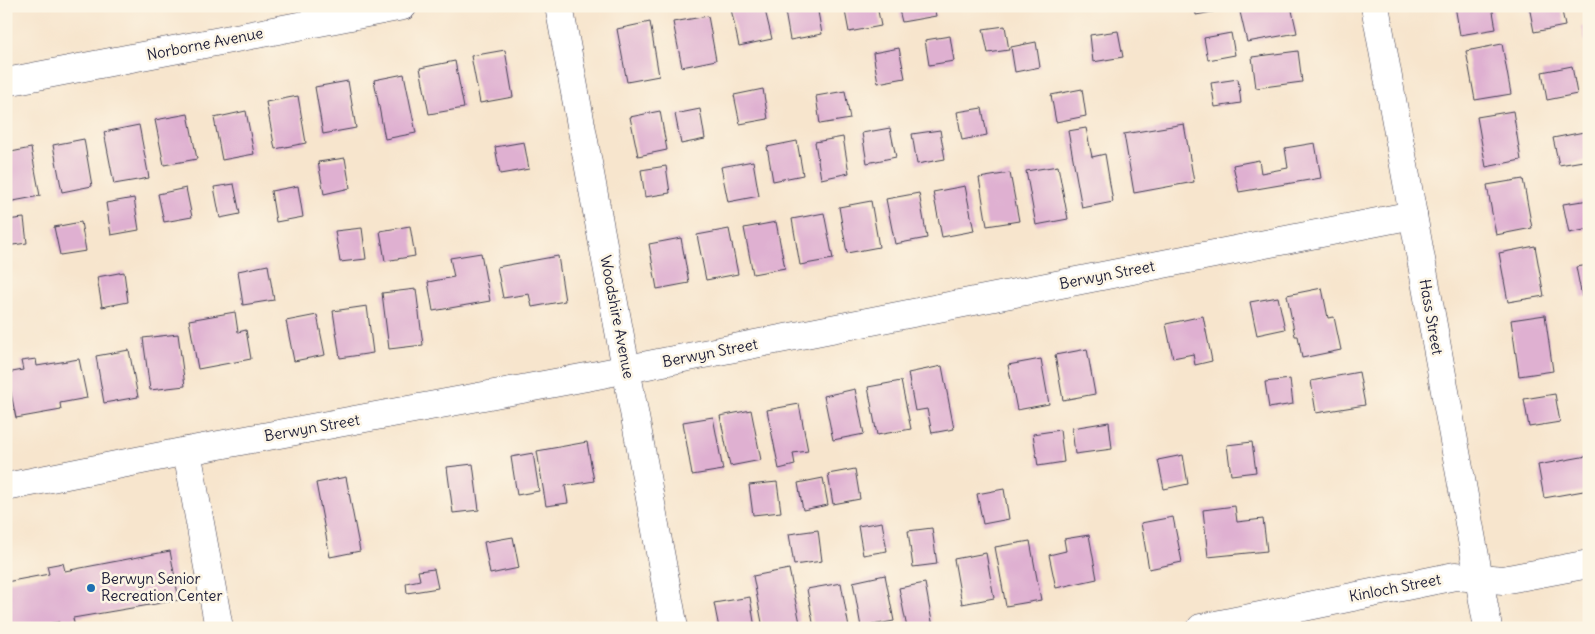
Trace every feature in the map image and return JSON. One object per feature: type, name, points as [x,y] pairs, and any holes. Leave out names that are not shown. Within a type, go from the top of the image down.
[{"type":"street","name":"Norborne Avenue","points":[[6,82],[403,6]]},
{"type":"street","name":"Woodshire Avenue","points":[[559,6],[674,628]]},
{"type":"street","name":"Hass Street","points":[[1375,6],[1488,628]]},
{"type":"street","name":"Berwyn Street","points":[[6,487],[187,451],[627,369],[1413,215]]},
{"type":"street","points":[[187,451],[219,628]]},
{"type":"street","name":"Kinloch Street","points":[[1201,628],[1455,576],[1503,580],[1589,564]]},
{"type":"building","points":[[747,6],[764,6],[772,39],[739,46],[731,9]]},
{"type":"building","points":[[784,6],[817,6],[822,34],[790,40]]},
{"type":"building","points":[[844,6],[877,6],[881,26],[849,32]]},
{"type":"building","points":[[898,6],[934,6],[936,16],[902,22]]},
{"type":"building","points":[[956,6],[970,6],[970,7],[957,10]]},
{"type":"building","points":[[1195,6],[1227,6],[1228,9],[1196,15]]},
{"type":"building","points":[[1271,6],[1291,6],[1297,33],[1247,42],[1240,12]]},
{"type":"building","points":[[1455,6],[1492,6],[1496,29],[1460,35]]},
{"type":"building","points":[[1529,6],[1561,6],[1565,26],[1534,32]]},
{"type":"building","points":[[708,16],[716,60],[682,67],[673,22]]},
{"type":"building","points":[[650,22],[659,76],[627,82],[617,29]]},
{"type":"building","points":[[1589,25],[1589,55],[1588,55],[1582,27]]},
{"type":"building","points":[[1005,26],[1009,50],[988,53],[983,29]]},
{"type":"building","points":[[1118,31],[1123,57],[1093,62],[1090,35]]},
{"type":"building","points":[[1231,33],[1235,55],[1208,60],[1204,38]]},
{"type":"building","points":[[950,36],[954,61],[929,65],[925,40]]},
{"type":"building","points":[[1036,42],[1040,67],[1015,72],[1011,47]]},
{"type":"building","points":[[1502,44],[1511,94],[1475,100],[1466,51]]},
{"type":"building","points":[[899,48],[905,78],[878,83],[873,53]]},
{"type":"building","points":[[505,50],[513,97],[480,103],[471,56]]},
{"type":"building","points":[[1298,51],[1302,82],[1256,88],[1252,57]]},
{"type":"building","points":[[455,61],[464,108],[429,114],[420,68]]},
{"type":"building","points":[[1572,66],[1577,94],[1547,100],[1542,72]]},
{"type":"building","points":[[404,74],[416,133],[385,139],[374,80]]},
{"type":"building","points":[[1238,79],[1241,103],[1215,107],[1211,83]]},
{"type":"building","points":[[348,81],[356,128],[323,134],[315,87]]},
{"type":"building","points":[[763,89],[768,119],[740,124],[734,95]]},
{"type":"building","points":[[1082,89],[1086,116],[1056,122],[1051,95]]},
{"type":"building","points":[[845,91],[850,119],[820,124],[816,96]]},
{"type":"building","points":[[298,96],[306,143],[275,149],[266,102]]},
{"type":"building","points":[[982,108],[987,135],[962,140],[957,112]]},
{"type":"building","points":[[700,109],[705,139],[681,144],[675,114]]},
{"type":"building","points":[[246,111],[254,154],[222,160],[214,118]]},
{"type":"building","points":[[660,111],[667,150],[638,156],[630,117]]},
{"type":"building","points":[[1513,111],[1521,160],[1486,167],[1477,117]]},
{"type":"building","points":[[188,114],[197,159],[164,165],[155,120]]},
{"type":"building","points":[[1184,124],[1194,182],[1134,193],[1124,134]]},
{"type":"building","points":[[139,125],[149,178],[114,184],[104,132]]},
{"type":"building","points":[[890,128],[896,157],[867,163],[862,133]]},
{"type":"building","points":[[1086,128],[1092,157],[1105,154],[1113,202],[1082,208],[1068,131]]},
{"type":"building","points":[[940,130],[945,159],[917,164],[912,134]]},
{"type":"building","points":[[1584,132],[1589,160],[1559,165],[1553,138]]},
{"type":"building","points":[[843,137],[849,173],[821,179],[815,142]]},
{"type":"building","points":[[84,139],[92,186],[62,192],[53,145]]},
{"type":"building","points":[[797,141],[803,175],[773,181],[767,147]]},
{"type":"building","points":[[524,142],[529,169],[500,174],[495,147]]},
{"type":"building","points":[[1315,143],[1321,178],[1239,192],[1233,165],[1259,160],[1261,173],[1288,168],[1285,148]]},
{"type":"building","points":[[31,148],[40,196],[8,202],[6,192],[6,153]]},
{"type":"building","points":[[345,158],[350,188],[324,194],[318,162]]},
{"type":"building","points":[[753,161],[759,196],[728,202],[721,167]]},
{"type":"building","points":[[666,166],[670,193],[645,197],[641,170]]},
{"type":"building","points":[[1058,166],[1068,219],[1036,225],[1026,171]]},
{"type":"building","points":[[1010,173],[1019,221],[987,226],[979,178]]},
{"type":"building","points":[[1523,179],[1532,228],[1496,235],[1487,185]]},
{"type":"building","points":[[234,184],[240,214],[220,218],[214,187]]},
{"type":"building","points":[[298,186],[303,217],[276,222],[271,191]]},
{"type":"building","points":[[965,186],[974,231],[942,237],[933,192]]},
{"type":"building","points":[[186,188],[192,217],[164,222],[158,194]]},
{"type":"building","points":[[919,193],[927,238],[895,244],[886,199]]},
{"type":"building","points":[[134,198],[139,230],[111,235],[106,203]]},
{"type":"building","points":[[1589,200],[1589,229],[1569,233],[1563,204]]},
{"type":"building","points":[[871,201],[879,247],[847,253],[839,207]]},
{"type":"building","points":[[824,213],[833,259],[800,265],[792,219]]},
{"type":"building","points":[[24,218],[27,243],[6,246],[6,220]]},
{"type":"building","points":[[81,222],[86,251],[60,255],[54,227]]},
{"type":"building","points":[[776,222],[785,268],[753,274],[744,228]]},
{"type":"building","points":[[410,226],[415,256],[385,261],[380,231]]},
{"type":"building","points":[[362,228],[366,259],[340,262],[335,231]]},
{"type":"building","points":[[729,229],[738,274],[706,280],[697,235]]},
{"type":"building","points":[[681,238],[689,283],[657,289],[649,244]]},
{"type":"building","points":[[1535,246],[1544,296],[1508,302],[1499,253]]},
{"type":"building","points":[[481,253],[490,301],[433,311],[428,282],[454,277],[450,258]]},
{"type":"building","points":[[558,256],[565,301],[532,307],[529,294],[503,298],[497,267]]},
{"type":"building","points":[[268,265],[274,300],[243,305],[238,271]]},
{"type":"building","points":[[1589,265],[1589,296],[1582,297],[1576,267]]},
{"type":"building","points":[[124,272],[128,302],[102,307],[97,277]]},
{"type":"building","points":[[1322,288],[1328,318],[1334,317],[1341,350],[1302,358],[1298,336],[1295,336],[1287,295]]},
{"type":"building","points":[[416,289],[423,345],[389,349],[382,293]]},
{"type":"building","points":[[1278,297],[1285,329],[1257,335],[1250,302]]},
{"type":"building","points":[[367,306],[373,353],[340,358],[333,311]]},
{"type":"building","points":[[235,312],[238,332],[246,330],[251,359],[198,369],[189,320]]},
{"type":"building","points":[[317,315],[325,355],[294,361],[286,321]]},
{"type":"building","points":[[1545,315],[1553,371],[1519,376],[1511,320]]},
{"type":"building","points":[[1203,316],[1212,361],[1195,365],[1193,354],[1173,358],[1166,324]]},
{"type":"building","points":[[178,334],[185,386],[150,390],[143,338]]},
{"type":"building","points":[[1087,349],[1095,394],[1063,400],[1055,355]]},
{"type":"building","points":[[129,350],[138,397],[104,403],[96,356]]},
{"type":"building","points":[[36,359],[37,366],[79,359],[87,398],[60,403],[61,410],[16,418],[7,373],[23,370],[21,361]]},
{"type":"building","points":[[1041,359],[1049,404],[1017,410],[1008,365]]},
{"type":"building","points":[[942,366],[954,429],[932,433],[927,409],[915,411],[908,373]]},
{"type":"building","points":[[1359,372],[1365,405],[1316,413],[1311,381]]},
{"type":"building","points":[[1290,379],[1293,404],[1269,408],[1265,382]]},
{"type":"building","points":[[901,381],[911,429],[877,435],[868,387]]},
{"type":"building","points":[[855,389],[864,434],[833,440],[824,396]]},
{"type":"building","points":[[1555,394],[1560,422],[1529,427],[1524,399]]},
{"type":"building","points":[[799,404],[808,451],[793,453],[795,465],[779,469],[767,410]]},
{"type":"building","points":[[751,410],[761,460],[730,466],[720,416]]},
{"type":"building","points":[[713,417],[723,470],[692,475],[683,422]]},
{"type":"building","points":[[1109,422],[1112,449],[1075,454],[1072,428]]},
{"type":"building","points":[[1060,430],[1064,462],[1038,466],[1033,434]]},
{"type":"building","points":[[587,442],[594,481],[565,486],[568,503],[546,506],[537,451]]},
{"type":"building","points":[[1252,442],[1256,472],[1231,475],[1227,445]]},
{"type":"building","points":[[533,453],[539,491],[517,495],[511,457]]},
{"type":"building","points":[[1183,455],[1188,484],[1164,489],[1158,460]]},
{"type":"building","points":[[1587,456],[1589,490],[1544,498],[1538,465]]},
{"type":"building","points":[[473,464],[479,510],[453,513],[447,467]]},
{"type":"building","points":[[855,469],[860,499],[833,504],[828,474]]},
{"type":"building","points":[[346,477],[360,551],[330,557],[316,483]]},
{"type":"building","points":[[823,478],[828,505],[803,510],[798,483]]},
{"type":"building","points":[[777,482],[781,512],[753,515],[749,485]]},
{"type":"building","points":[[1004,489],[1009,519],[983,524],[977,494]]},
{"type":"building","points":[[1235,506],[1237,522],[1263,519],[1267,551],[1208,557],[1203,510]]},
{"type":"building","points":[[1173,517],[1182,562],[1149,569],[1141,523]]},
{"type":"building","points":[[882,522],[887,551],[863,555],[858,526]]},
{"type":"building","points":[[932,528],[937,564],[913,567],[908,531]]},
{"type":"building","points":[[818,530],[822,561],[794,565],[789,534]]},
{"type":"building","points":[[1089,535],[1097,579],[1056,588],[1049,555],[1066,551],[1064,539]]},
{"type":"building","points":[[513,537],[519,568],[490,574],[484,542]]},
{"type":"building","points":[[1030,541],[1041,600],[1006,606],[995,547]]},
{"type":"building","name":"Berwyn Senior Recreation Center","points":[[170,551],[179,600],[73,618],[75,628],[60,628],[59,622],[27,628],[6,628],[6,582],[49,574],[47,566],[63,563],[65,571]]},
{"type":"building","points":[[986,553],[994,598],[962,604],[954,559]]},
{"type":"building","points":[[434,569],[438,588],[407,593],[406,583],[420,580],[418,571]]},
{"type":"building","points":[[789,569],[801,628],[763,628],[753,576]]},
{"type":"building","points":[[885,575],[894,621],[861,627],[853,582]]},
{"type":"building","points":[[841,583],[849,628],[814,628],[807,589]]},
{"type":"building","points":[[925,583],[933,627],[907,628],[899,588]]},
{"type":"building","points":[[750,597],[755,628],[719,628],[714,603]]},
{"type":"place","name":"Berwyn Senior Recreation Center","points":[[91,588]]}]
